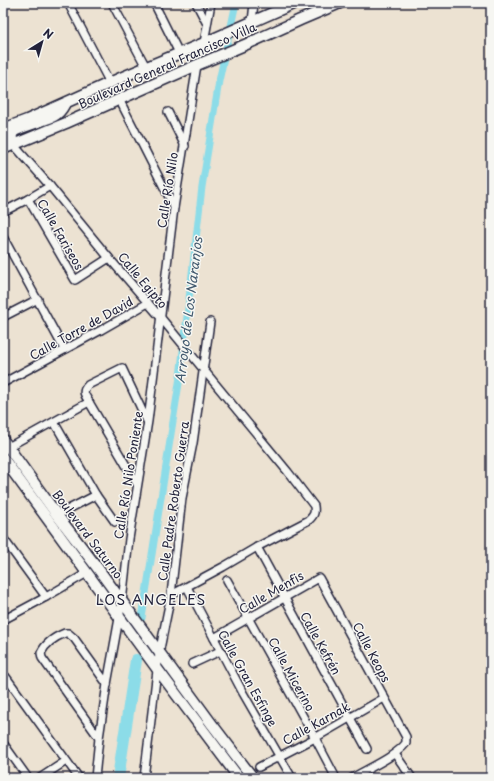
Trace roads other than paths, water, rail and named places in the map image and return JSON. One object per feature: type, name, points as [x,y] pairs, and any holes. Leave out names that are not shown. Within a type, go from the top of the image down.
[{"type":"street","points":[[112,3],[146,67]]},
{"type":"street","points":[[154,3],[179,53]]},
{"type":"street","points":[[196,3],[207,24]]},
{"type":"street","points":[[204,43],[210,3]]},
{"type":"street","points":[[252,22],[254,3]]},
{"type":"street","name":"Boulevard General Francisco Villa","points":[[3,129],[27,120],[295,3]]},
{"type":"street","points":[[300,20],[302,15],[306,12],[324,3]]},
{"type":"street","name":"Boulevard General Francisco Villa","points":[[3,149],[340,3]]},
{"type":"street","points":[[71,4],[110,83]]},
{"type":"street","name":"Calle Río Nilo","points":[[161,318],[174,208],[197,65]]},
{"type":"street","points":[[119,99],[174,208]]},
{"type":"street","points":[[14,144],[12,135],[13,132],[55,115],[62,109],[65,103]]},
{"type":"street","points":[[168,112],[185,146]]},
{"type":"street","name":"Calle Egipto","points":[[3,134],[14,144],[161,318],[288,472],[314,506],[315,512],[309,520],[257,547]]},
{"type":"street","points":[[3,212],[50,186]]},
{"type":"street","name":"Calle Fariseos","points":[[28,199],[75,280],[109,258]]},
{"type":"street","points":[[3,237],[64,349]]},
{"type":"street","points":[[3,317],[38,299]]},
{"type":"street","name":"Calle Torre de David","points":[[3,383],[102,330],[148,303]]},
{"type":"street","name":"Calle Río Nilo Poniente","points":[[95,778],[107,684],[120,617],[129,539],[148,421],[161,318]]},
{"type":"street","name":"Calle Padre Roberto Guerra","points":[[144,778],[159,654],[171,595],[182,498],[193,444],[210,322]]},
{"type":"street","points":[[137,484],[88,402],[84,389],[88,385],[122,368],[148,421]]},
{"type":"street","points":[[6,443],[54,422],[88,402]]},
{"type":"street","points":[[54,422],[96,495],[115,522]]},
{"type":"street","name":"Boulevard Saturno","points":[[6,443],[159,654],[253,778]]},
{"type":"street","name":"Boulevard Saturno","points":[[3,458],[239,778]]},
{"type":"street","points":[[57,515],[96,495]]},
{"type":"street","points":[[3,538],[6,549],[46,597]]},
{"type":"street","points":[[171,595],[257,547]]},
{"type":"street","name":"Calle Kefrén","points":[[257,547],[367,749]]},
{"type":"street","points":[[3,620],[87,573]]},
{"type":"street","name":"Calle Menfis","points":[[214,638],[319,578]]},
{"type":"street","name":"Calle Keops","points":[[319,578],[406,737],[406,743],[395,754]]},
{"type":"street","name":"Calle Micerino","points":[[227,580],[336,778]]},
{"type":"street","name":"Calle Gran Esfinge","points":[[186,587],[220,651],[292,778]]},
{"type":"street","points":[[99,738],[42,658],[41,653],[43,648],[60,634],[68,633],[78,643],[107,684]]},
{"type":"street","points":[[192,664],[220,651]]},
{"type":"street","points":[[3,675],[6,677],[79,778]]},
{"type":"street","name":"Calle Karnak","points":[[259,767],[315,738],[384,698]]},
{"type":"street","points":[[3,743],[28,778]]},
{"type":"street","points":[[352,778],[395,754],[412,778]]},
{"type":"street","points":[[40,778],[66,761]]},
{"type":"waterway","name":"Arroyo de Los Naranjos","points":[[142,618],[180,377],[202,187],[219,81],[236,3]]},
{"type":"waterway","points":[[118,778],[136,660]]},
{"type":"district","name":"LOS ANGELES","points":[[151,599]]}]
